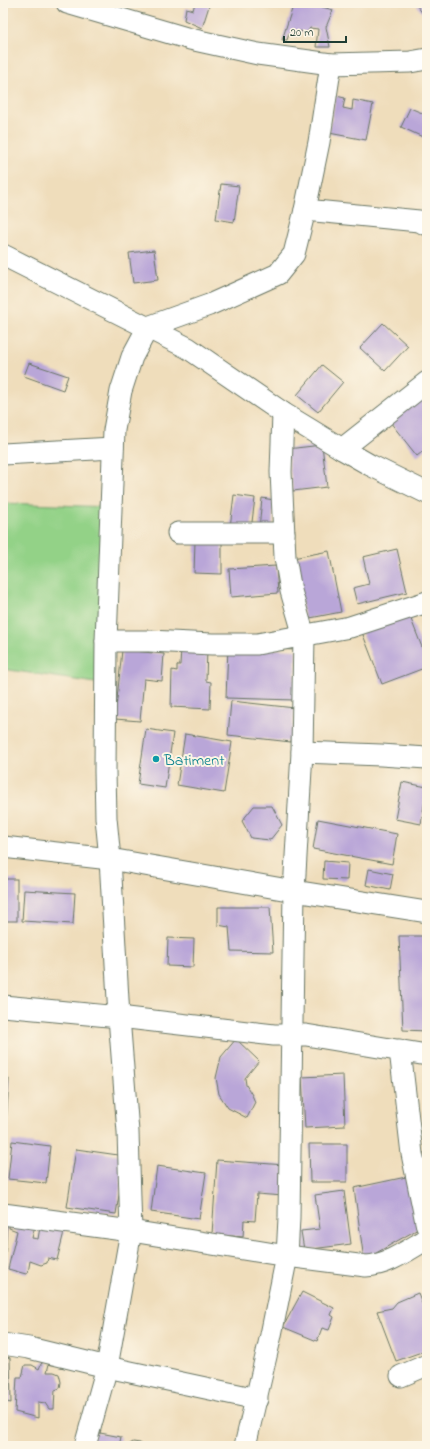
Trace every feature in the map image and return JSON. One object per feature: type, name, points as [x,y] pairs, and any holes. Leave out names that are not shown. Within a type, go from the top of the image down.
[{"type":"street","points":[[67,3],[124,11],[190,39],[258,54],[331,64],[410,62],[427,59]]},
{"type":"street","points":[[85,1446],[106,1367],[131,1231],[128,1132],[106,818],[105,771],[106,641],[114,430],[121,391],[132,357],[148,327],[209,305],[278,274],[294,254],[319,142],[331,64]]},
{"type":"street","points":[[305,210],[419,221],[427,225]]},
{"type":"street","points":[[3,255],[188,348],[283,412],[342,449],[370,465],[427,492]]},
{"type":"street","points":[[342,449],[427,382]]},
{"type":"street","points":[[245,1446],[287,1256],[289,1218],[294,891],[302,752],[304,636],[290,591],[285,557],[281,472],[283,412]]},
{"type":"street","points":[[3,454],[113,448]]},
{"type":"street","points":[[178,533],[284,533]]},
{"type":"street","points":[[106,641],[257,644],[350,627],[427,602]]},
{"type":"street","points":[[302,752],[427,758]]},
{"type":"street","points":[[3,846],[110,859],[294,891],[427,912]]},
{"type":"street","points":[[3,1006],[119,1016],[274,1035],[292,1034],[333,1039],[427,1055]]},
{"type":"street","points":[[400,1050],[412,1154],[427,1227]]},
{"type":"street","points":[[3,1214],[131,1231],[287,1256],[366,1266],[375,1266],[387,1261],[427,1240]]},
{"type":"street","points":[[3,1344],[28,1348],[106,1367],[256,1399]]},
{"type":"street","points":[[401,1376],[427,1365]]},
{"type":"green space","points":[[3,503],[109,507],[102,684],[3,669]]},
{"type":"building","points":[[195,3],[210,3],[202,28],[184,20],[186,8],[193,10]]},
{"type":"building","points":[[294,3],[308,3],[333,10],[326,27],[330,47],[316,47],[318,29],[310,28],[307,33],[300,31],[297,37],[289,34],[287,40],[282,40]]},
{"type":"building","points":[[427,3],[427,19],[417,6]]},
{"type":"building","points":[[3,80],[7,82],[3,94]]},
{"type":"building","points":[[336,96],[345,98],[343,108],[352,110],[353,100],[373,104],[366,140],[329,133]]},
{"type":"building","points":[[410,108],[427,115],[427,139],[401,127]]},
{"type":"building","points":[[221,184],[239,186],[234,222],[216,219]]},
{"type":"building","points":[[154,250],[158,280],[133,283],[129,253]]},
{"type":"building","points":[[383,323],[408,346],[385,371],[360,348]]},
{"type":"building","points":[[29,363],[68,376],[63,390],[24,376]]},
{"type":"building","points":[[322,365],[343,382],[318,412],[297,395]]},
{"type":"building","points":[[427,394],[427,448],[417,456],[390,422]]},
{"type":"building","points":[[322,445],[327,487],[293,491],[287,449]]},
{"type":"building","points":[[234,495],[255,498],[251,530],[230,527]]},
{"type":"building","points":[[262,498],[274,500],[272,530],[259,529]]},
{"type":"building","points":[[195,541],[222,541],[222,574],[194,573]]},
{"type":"building","points":[[397,549],[407,592],[357,604],[353,588],[369,584],[363,557]]},
{"type":"building","points":[[329,551],[341,612],[305,619],[293,558]]},
{"type":"building","points":[[276,566],[278,593],[231,597],[229,569]]},
{"type":"building","points":[[407,609],[427,660],[427,667],[382,684],[360,627]]},
{"type":"building","points":[[228,647],[296,650],[294,700],[226,698]]},
{"type":"building","points":[[181,648],[207,649],[206,681],[211,682],[210,709],[171,707],[172,670],[177,671],[177,665],[180,665]]},
{"type":"building","points":[[122,650],[164,654],[162,681],[144,679],[140,721],[115,719]]},
{"type":"building","points":[[231,701],[295,708],[291,742],[228,735]]},
{"type":"building","name":"Batiment","points":[[146,729],[173,733],[165,788],[138,784]]},
{"type":"building","points":[[185,734],[232,742],[224,793],[177,785]]},
{"type":"building","points":[[402,782],[427,787],[421,824],[395,819]]},
{"type":"building","name":"Batiment","points":[[254,806],[272,806],[282,825],[270,840],[251,838],[242,821]]},
{"type":"building","points":[[318,819],[397,834],[392,864],[313,849]]},
{"type":"building","points":[[324,861],[348,863],[347,880],[323,879]]},
{"type":"building","points":[[369,869],[393,874],[390,890],[366,885]]},
{"type":"building","points":[[3,879],[17,879],[17,921],[3,921]]},
{"type":"building","points":[[24,890],[75,893],[73,924],[22,921]]},
{"type":"building","points":[[218,907],[270,907],[273,952],[231,951],[229,927],[218,925]]},
{"type":"building","points":[[399,936],[427,936],[427,1031],[403,1030]]},
{"type":"building","points":[[168,938],[194,939],[193,967],[167,966]]},
{"type":"building","points":[[236,1039],[259,1061],[245,1078],[246,1085],[255,1102],[247,1118],[228,1108],[219,1094],[216,1078],[221,1057]]},
{"type":"building","points":[[343,1075],[345,1126],[305,1128],[302,1077]]},
{"type":"building","points":[[3,1079],[9,1079],[5,1139],[3,1139]]},
{"type":"building","points":[[12,1141],[50,1146],[46,1183],[8,1179]]},
{"type":"building","points":[[309,1144],[347,1144],[347,1182],[310,1182]]},
{"type":"building","points":[[76,1149],[125,1156],[116,1214],[67,1207]]},
{"type":"building","points":[[427,1152],[427,1180],[420,1154]]},
{"type":"building","points":[[217,1160],[285,1165],[283,1196],[257,1194],[255,1221],[244,1220],[243,1237],[212,1234]]},
{"type":"building","points":[[157,1166],[206,1173],[199,1219],[151,1212]]},
{"type":"building","points":[[406,1177],[418,1229],[364,1260],[354,1188]]},
{"type":"building","points":[[344,1191],[351,1244],[304,1250],[301,1231],[320,1229],[315,1195]]},
{"type":"building","points":[[3,1219],[7,1219],[5,1268],[3,1268]]},
{"type":"building","points":[[10,1219],[36,1222],[32,1238],[38,1239],[40,1227],[65,1228],[57,1260],[48,1258],[47,1263],[41,1265],[30,1261],[28,1273],[26,1274],[8,1269],[17,1231],[9,1228]]},
{"type":"building","points":[[302,1292],[334,1308],[331,1315],[334,1317],[329,1330],[322,1328],[317,1341],[283,1327]]},
{"type":"building","points":[[418,1293],[424,1308],[427,1308],[427,1350],[396,1361],[377,1311],[392,1308],[397,1302]]},
{"type":"building","points":[[3,1356],[10,1358],[11,1403],[3,1401]]},
{"type":"building","points":[[46,1360],[49,1364],[47,1372],[59,1374],[61,1382],[60,1388],[55,1390],[54,1409],[49,1409],[45,1403],[38,1402],[38,1418],[15,1412],[17,1377],[22,1377],[25,1365],[32,1365],[39,1369],[41,1364]]},
{"type":"building","points":[[95,1432],[121,1437],[119,1446],[92,1446]]},
{"type":"building","points":[[133,1442],[140,1443],[144,1446],[127,1446]]},
{"type":"place","name":"Batiment","points":[[156,759]]}]
